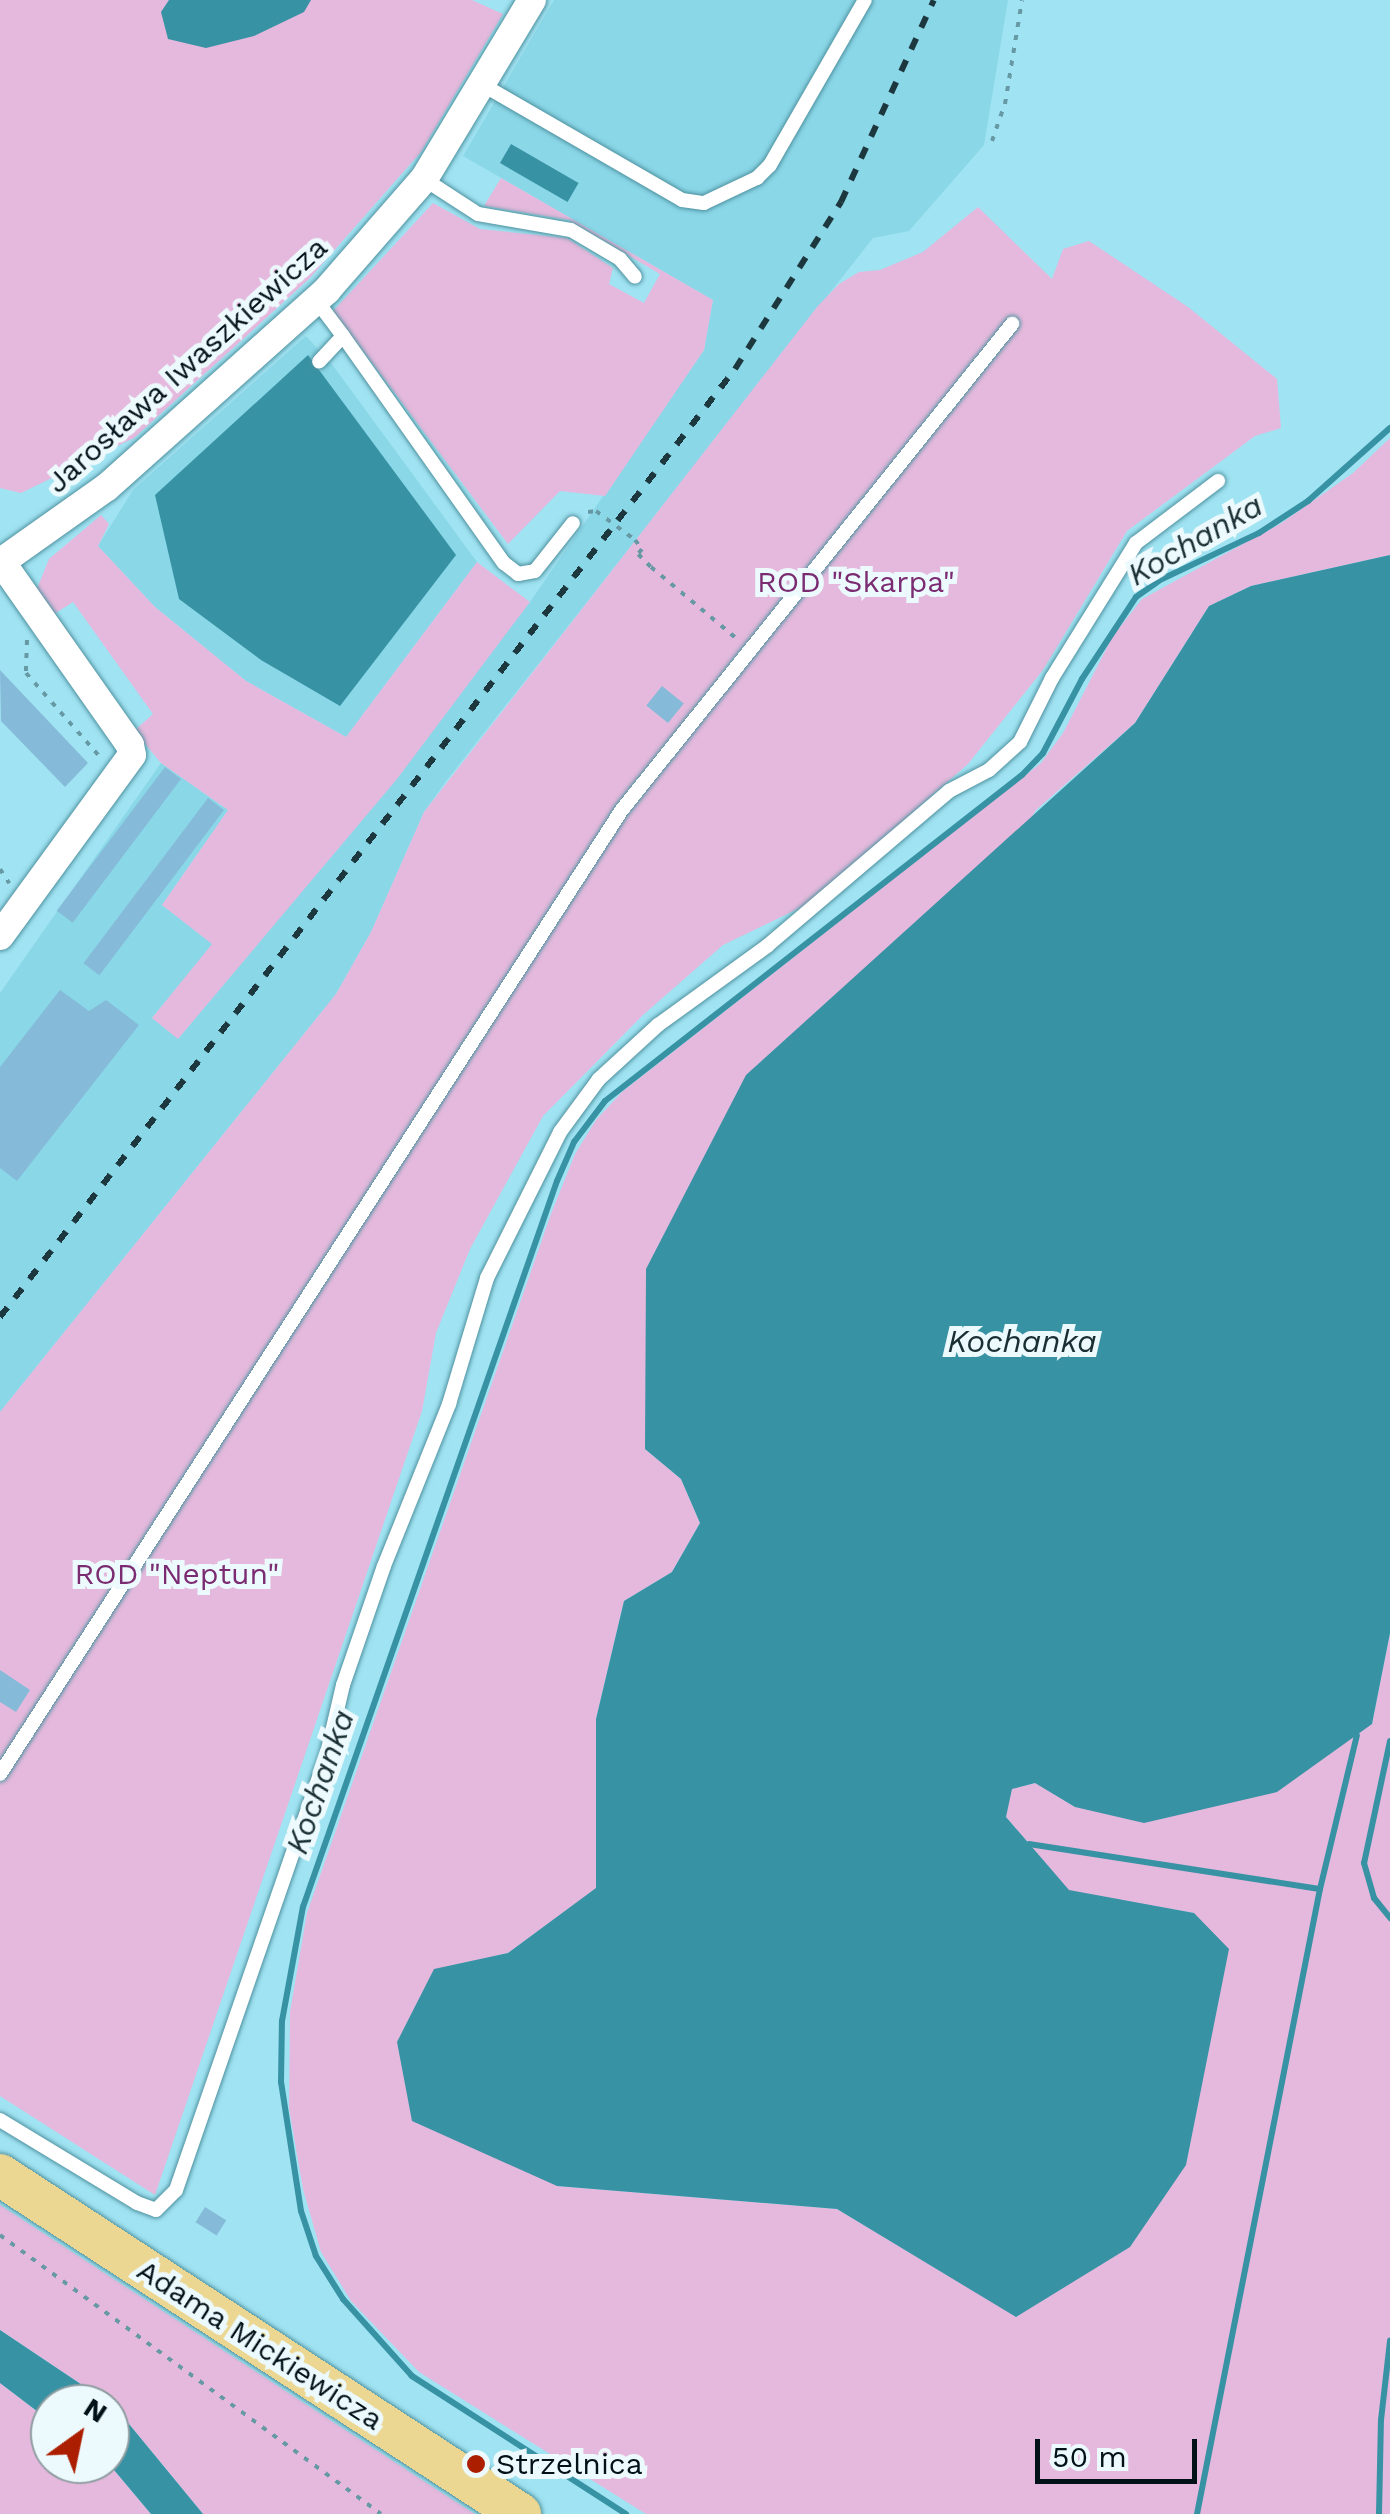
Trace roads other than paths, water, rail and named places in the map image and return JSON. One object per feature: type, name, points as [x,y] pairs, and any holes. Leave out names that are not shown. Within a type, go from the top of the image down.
[{"type":"main road","name":"Adama Mickiewicza","points":[[0,2175],[520,2514]]},
{"type":"street","name":"Jarosława Iwaszkiewicza","points":[[0,936],[132,755],[0,561],[107,487],[316,300],[424,179],[532,0]]},
{"type":"lane","points":[[483,85],[682,200],[704,203],[757,178],[770,166],[866,0]]},
{"type":"lane","points":[[424,179],[478,214],[571,230],[620,259],[635,278]]},
{"type":"lane","points":[[316,300],[504,563],[518,574],[535,570],[573,523]]},
{"type":"lane","points":[[0,1774],[588,859],[1012,324]]},
{"type":"lane","points":[[319,362],[343,336]]},
{"type":"lane","points":[[0,2120],[137,2203],[156,2210],[176,2190],[326,1758],[344,1686],[384,1566],[450,1404],[487,1278],[560,1132],[599,1079],[658,1025],[767,946],[949,791],[989,770],[1020,742],[1052,678],[1136,543],[1218,481]]},
{"type":"water","points":[[169,0],[311,0],[304,12],[254,36],[206,48],[168,39],[161,12]]},
{"type":"water","points":[[511,144],[579,183],[568,202],[500,163]]},
{"type":"water","points":[[308,355],[456,555],[340,706],[261,660],[179,599],[155,495]]},
{"type":"water","name":"Kochanka","points":[[1390,555],[1390,1633],[1372,1724],[1277,1792],[1144,1823],[1075,1807],[1035,1783],[1012,1789],[1006,1817],[1069,1890],[1194,1913],[1229,1949],[1186,2165],[1130,2247],[1016,2317],[837,2209],[557,2186],[412,2121],[397,2042],[434,1969],[508,1953],[596,1888],[596,1719],[624,1601],[672,1572],[700,1523],[681,1479],[645,1449],[646,1269],[746,1075],[1135,723],[1209,606],[1251,586]]},
{"type":"water","points":[[0,2330],[81,2384],[30,2384],[30,2406],[0,2383]]},
{"type":"water","points":[[130,2425],[203,2514],[151,2514],[126,2484],[130,2484]]},
{"type":"waterway","name":"Kochanka","points":[[626,2514],[412,2376],[343,2299],[316,2256],[301,2211],[281,2082],[282,2021],[303,1907],[557,1181],[574,1142],[605,1101],[1022,775],[1043,753],[1082,679],[1136,597],[1162,579],[1259,533],[1308,501],[1390,428]]},
{"type":"waterway","points":[[1197,2514],[1320,1889],[1357,1735]]},
{"type":"waterway","points":[[1390,1741],[1364,1863],[1374,1898],[1390,1918]]},
{"type":"waterway","points":[[1029,1844],[1320,1889]]},
{"type":"waterway","points":[[1379,2514],[1381,2420],[1390,2341]]},
{"type":"railway","points":[[0,1317],[735,369],[841,202],[934,0]]},
{"type":"place","name":"Strzelnica","points":[[476,2464]]},
{"type":"park label","name":"ROD \"Skarpa\"","points":[[856,582]]},
{"type":"park label","name":"ROD \"Neptun\"","points":[[177,1574]]}]
